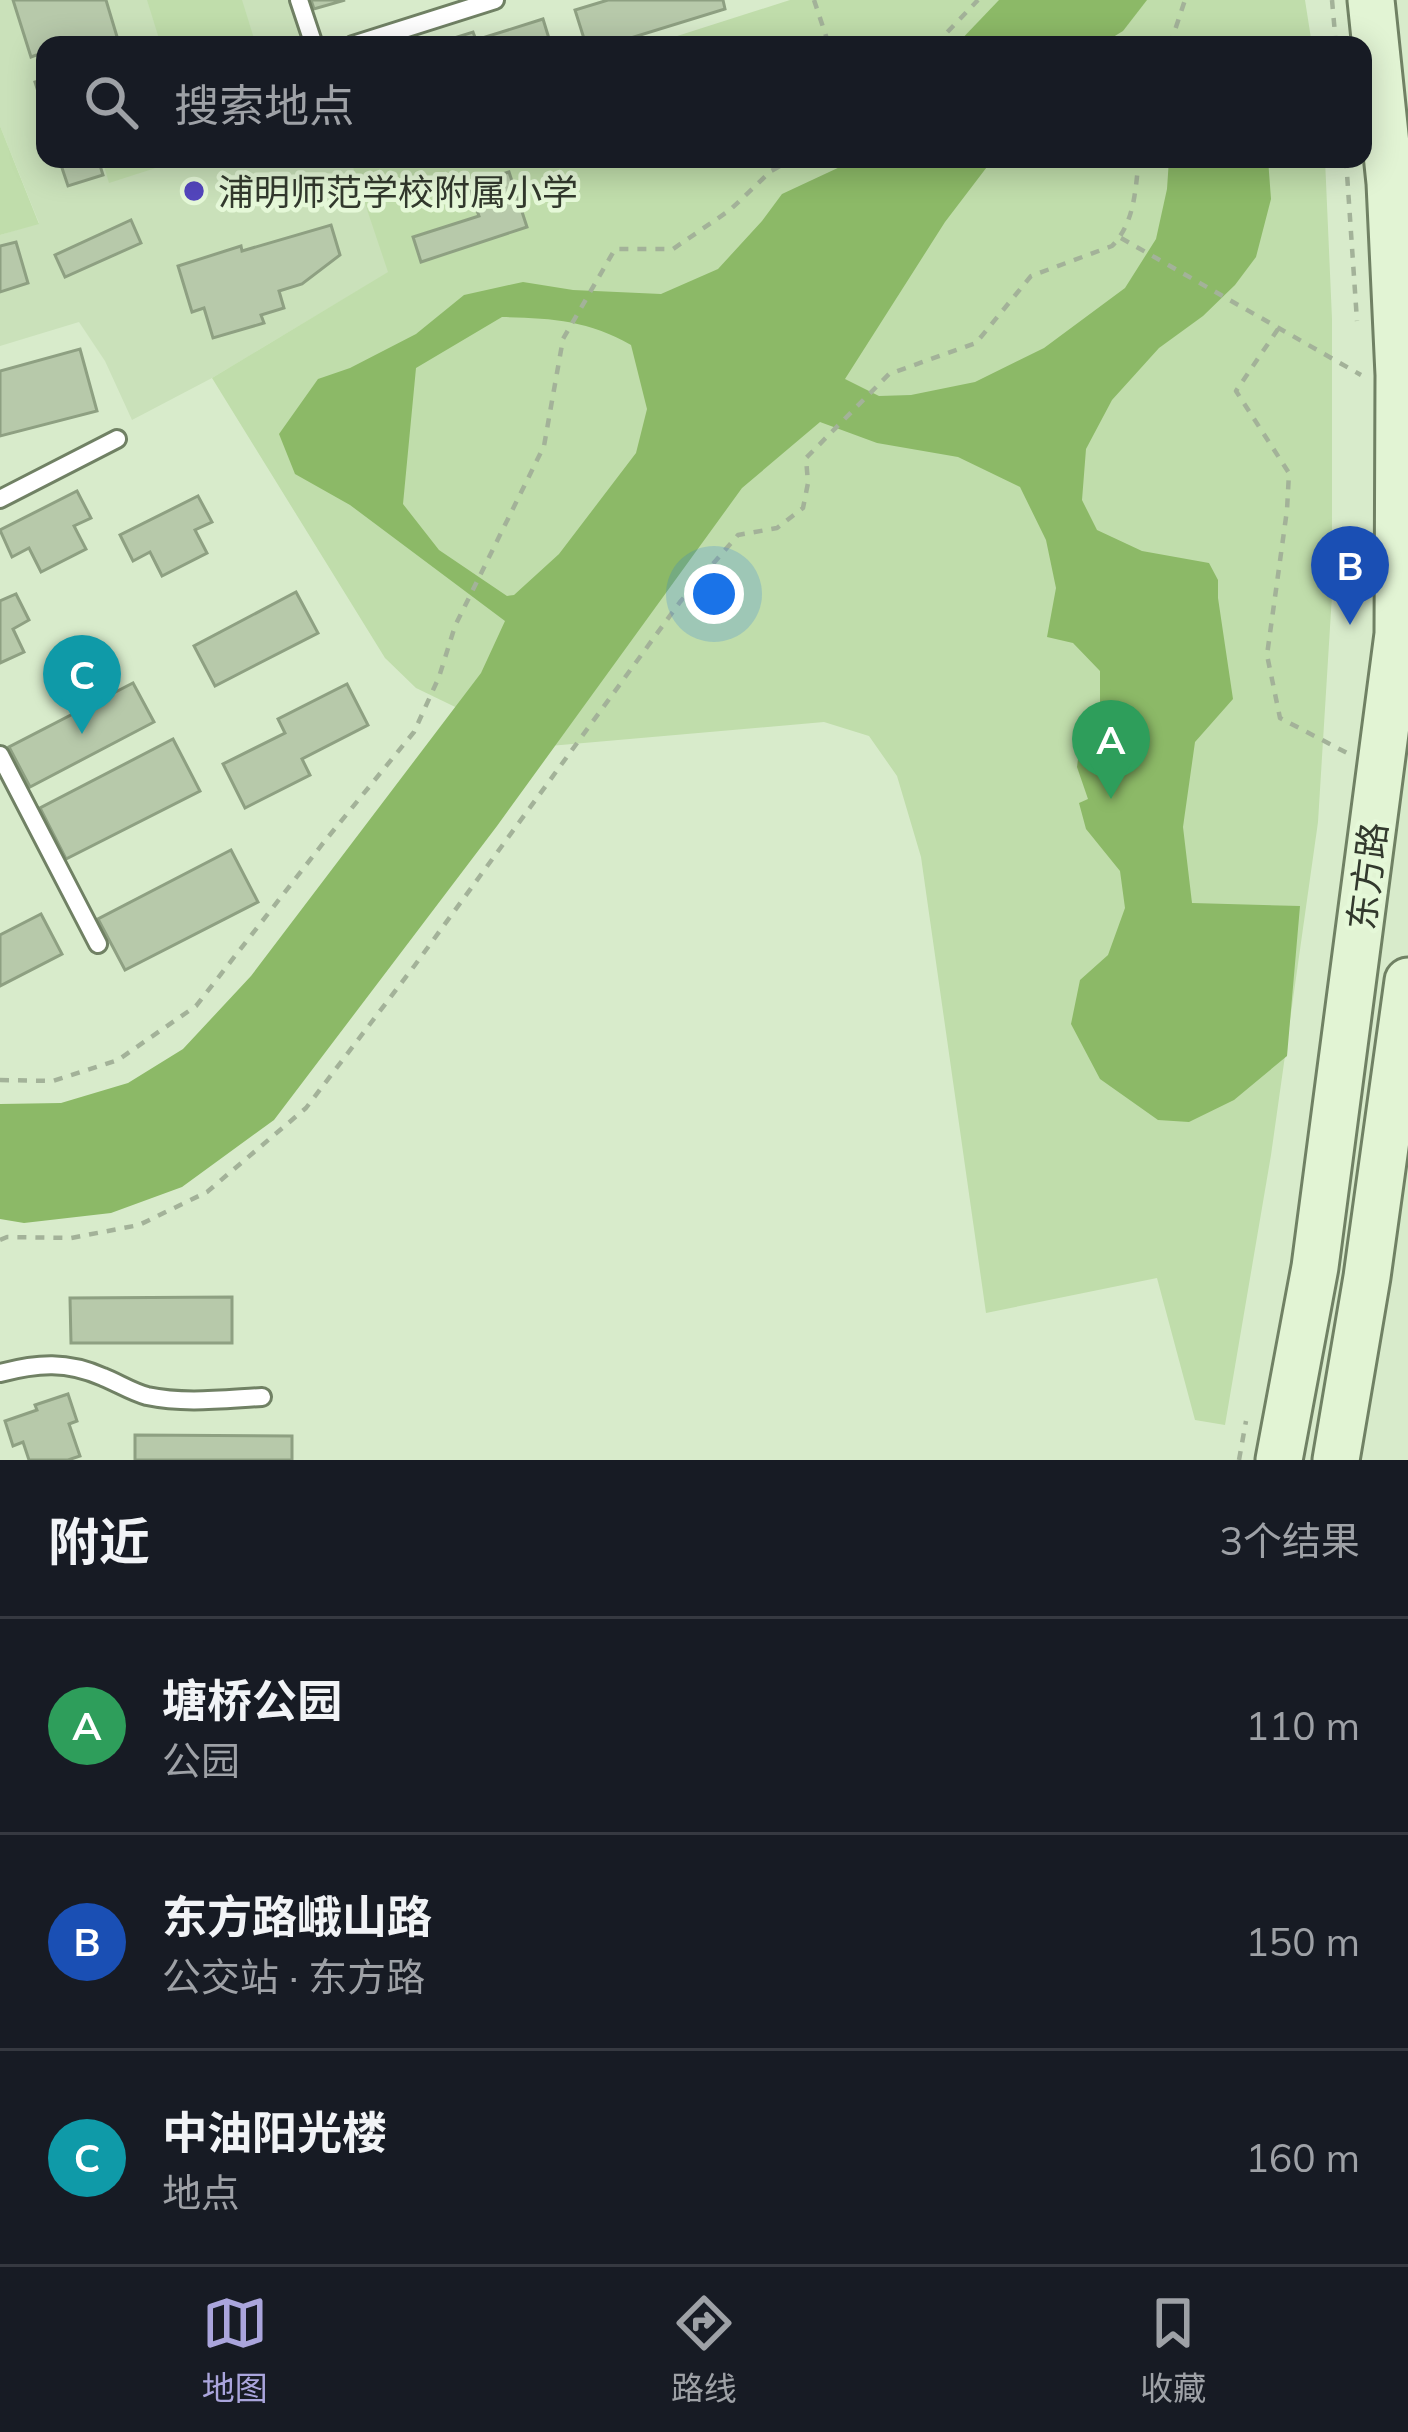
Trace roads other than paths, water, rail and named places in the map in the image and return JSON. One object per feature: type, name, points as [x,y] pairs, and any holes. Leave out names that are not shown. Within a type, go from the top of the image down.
[{"type":"main road","name":"东方路","points":[[1279,1460],[1315,1268],[1398,634],[1399,375],[1390,183],[1371,0]]},
{"type":"main road","points":[[1336,1460],[1408,981]]},
{"type":"lane","points":[[299,0],[311,36]]},
{"type":"lane","points":[[381,36],[495,0]]},
{"type":"lane","points":[[0,499],[117,439]]},
{"type":"lane","points":[[0,754],[98,944]]},
{"type":"lane","points":[[0,1373],[65,1364],[142,1395],[188,1401],[262,1397]]},
{"type":"place","name":"浦明师范学校附属小学","points":[[194,191]]},
{"type":"place","name":"东方路峨山路","points":[[1350,625]]},
{"type":"place","name":"中油阳光楼","points":[[82,734]]},
{"type":"place","name":"塘桥公园","points":[[1111,799]]}]
